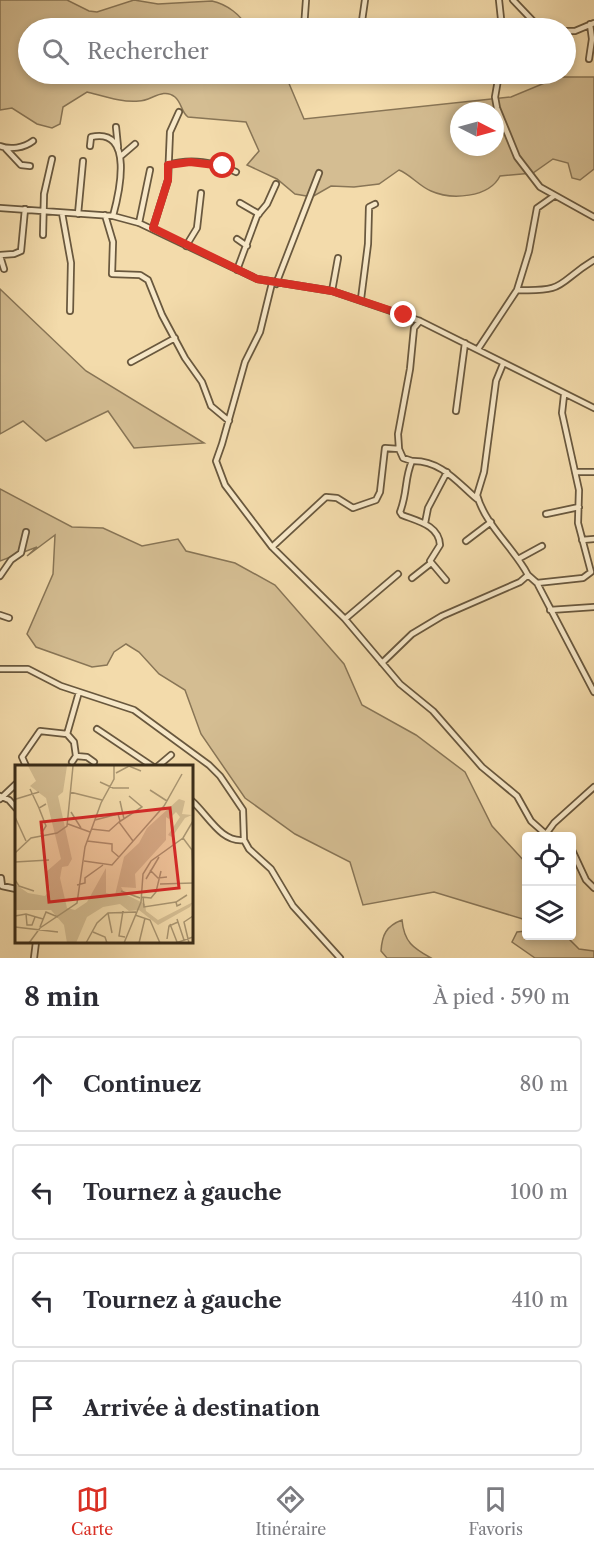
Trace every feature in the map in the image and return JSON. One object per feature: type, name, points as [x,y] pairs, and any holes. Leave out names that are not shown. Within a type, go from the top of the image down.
[{"type":"street","points":[[305,18],[306,0]]},
{"type":"street","points":[[362,18],[365,0]]},
{"type":"street","points":[[499,0],[501,18]]},
{"type":"street","points":[[523,0],[515,2],[530,18]]},
{"type":"street","points":[[576,31],[592,23],[589,59]]},
{"type":"street","points":[[497,84],[495,97],[502,124],[517,157],[540,187],[594,217]]},
{"type":"street","points":[[153,228],[168,180],[170,132],[179,112]]},
{"type":"street","points":[[116,127],[117,147]]},
{"type":"street","points":[[90,146],[91,137],[98,136],[112,140],[121,156],[113,216]]},
{"type":"street","points":[[6,149],[25,146],[33,141]]},
{"type":"street","points":[[121,156],[135,144]]},
{"type":"street","points":[[0,146],[6,149],[21,165],[30,166]]},
{"type":"street","points":[[43,235],[43,211],[52,159]]},
{"type":"street","points":[[78,214],[83,161]]},
{"type":"street","points":[[168,165],[190,162],[214,163],[236,172]]},
{"type":"street","points":[[139,223],[150,170]]},
{"type":"street","points":[[320,173],[274,284],[260,332],[245,362],[217,456],[218,468],[225,485],[272,547],[345,619],[400,684],[433,711],[482,767],[517,796],[531,821],[544,832]]},
{"type":"street","points":[[237,270],[260,214],[276,184]]},
{"type":"street","points":[[186,246],[197,228],[201,193]]},
{"type":"street","points":[[478,349],[517,290],[529,251],[537,208],[554,196]]},
{"type":"street","points":[[240,203],[260,214]]},
{"type":"street","points":[[361,299],[368,244],[369,207],[375,204]]},
{"type":"street","points":[[0,208],[105,215],[139,223],[237,270],[274,284],[332,291],[420,321],[594,408]]},
{"type":"street","points":[[4,268],[0,255],[21,251],[25,209]]},
{"type":"street","points":[[62,213],[71,263],[69,311]]},
{"type":"street","points":[[105,215],[113,242],[111,273],[140,275],[148,280],[162,315],[185,358],[202,382],[212,406],[229,421]]},
{"type":"street","points":[[237,239],[247,246]]},
{"type":"street","points":[[332,291],[338,258]]},
{"type":"street","points":[[517,290],[543,291],[562,286],[579,269],[594,260]]},
{"type":"street","points":[[420,321],[414,328],[399,434],[399,449],[403,458],[425,461],[447,472],[479,501]]},
{"type":"street","points":[[131,363],[175,338]]},
{"type":"street","points":[[456,411],[465,343]]},
{"type":"street","points":[[502,364],[496,381],[488,450],[477,495],[491,522],[520,558],[528,575],[537,583],[594,693]]},
{"type":"street","points":[[537,583],[583,578],[592,574],[578,524],[579,507],[575,472],[562,413],[564,395]]},
{"type":"street","points":[[272,547],[326,497],[337,498],[354,508],[376,500],[385,448],[399,449]]},
{"type":"street","points":[[412,461],[406,476],[408,487],[400,512],[402,515],[425,523],[440,539],[431,563],[412,578]]},
{"type":"street","points":[[425,523],[428,508],[447,472]]},
{"type":"street","points":[[575,472],[594,472]]},
{"type":"street","points":[[546,514],[579,507]]},
{"type":"street","points":[[466,541],[491,522]]},
{"type":"street","points":[[0,576],[11,560],[21,553],[26,532]]},
{"type":"street","points":[[582,540],[594,539]]},
{"type":"street","points":[[520,558],[542,546]]},
{"type":"street","points":[[431,563],[446,580]]},
{"type":"street","points":[[345,619],[398,574]]},
{"type":"street","points":[[382,663],[412,634],[442,616],[520,582],[528,575]]},
{"type":"street","points":[[549,610],[594,607]]},
{"type":"street","points":[[0,615],[9,618]]},
{"type":"street","points":[[0,669],[28,669],[79,692],[134,710],[209,765],[226,783],[243,810],[244,840],[249,849],[271,869],[293,906],[340,958]]},
{"type":"street","points":[[67,735],[79,692]]},
{"type":"street","points":[[98,729],[151,765]]},
{"type":"street","points":[[26,765],[22,757],[40,731],[67,735],[74,742],[76,756],[72,762]]},
{"type":"street","points":[[159,765],[171,755]]},
{"type":"street","points":[[76,756],[94,762]]},
{"type":"street","points":[[0,797],[15,785]]},
{"type":"street","points":[[550,832],[554,823],[594,787]]},
{"type":"street","points":[[0,797],[9,800],[15,807]]},
{"type":"street","points":[[194,803],[219,831],[235,841],[244,840]]},
{"type":"street","points":[[576,859],[586,880],[594,888]]},
{"type":"street","points":[[1,878],[2,886],[15,889]]},
{"type":"street","points":[[34,958],[36,943]]},
{"type":"shaded area","points":[[0,0],[67,0],[89,11],[97,12],[134,0],[158,4],[212,1],[233,11],[240,18],[18,18],[18,84],[289,84],[304,119],[450,103],[450,156],[504,156],[504,102],[464,102],[511,97],[542,84],[576,84],[576,77],[594,77],[594,169],[580,180],[572,178],[568,163],[553,159],[533,173],[500,176],[495,183],[479,193],[459,196],[431,191],[399,170],[379,184],[354,187],[331,186],[312,197],[295,194],[277,179],[247,165],[259,151],[246,122],[188,117],[177,99],[166,93],[144,100],[126,101],[87,92],[63,107],[60,124],[52,128],[37,124],[12,108],[0,110]]},
{"type":"shaded area","points":[[0,289],[86,371],[204,443],[134,448],[108,411],[46,441],[23,421],[0,434]]},
{"type":"shaded area","points":[[0,489],[72,527],[103,528],[142,546],[178,539],[186,551],[235,563],[275,585],[344,664],[362,705],[416,735],[465,772],[492,826],[522,859],[522,919],[434,892],[363,905],[350,862],[295,834],[245,798],[201,734],[185,690],[159,674],[139,652],[126,644],[114,652],[107,665],[92,667],[36,647],[27,634],[53,574],[55,535],[27,556],[37,547],[0,561]]},
{"type":"shaded area","points":[[402,920],[410,944],[431,958],[387,958],[381,951],[382,940],[386,932],[392,925]]},
{"type":"shaded area","points":[[522,931],[522,940],[570,940],[579,949],[594,951],[594,958],[535,958],[512,942],[517,932]]},
{"type":"route","points":[[223,166],[214,163],[190,162],[176,162],[168,165],[168,180],[153,228],[257,279],[276,284],[332,291],[404,315]]}]
